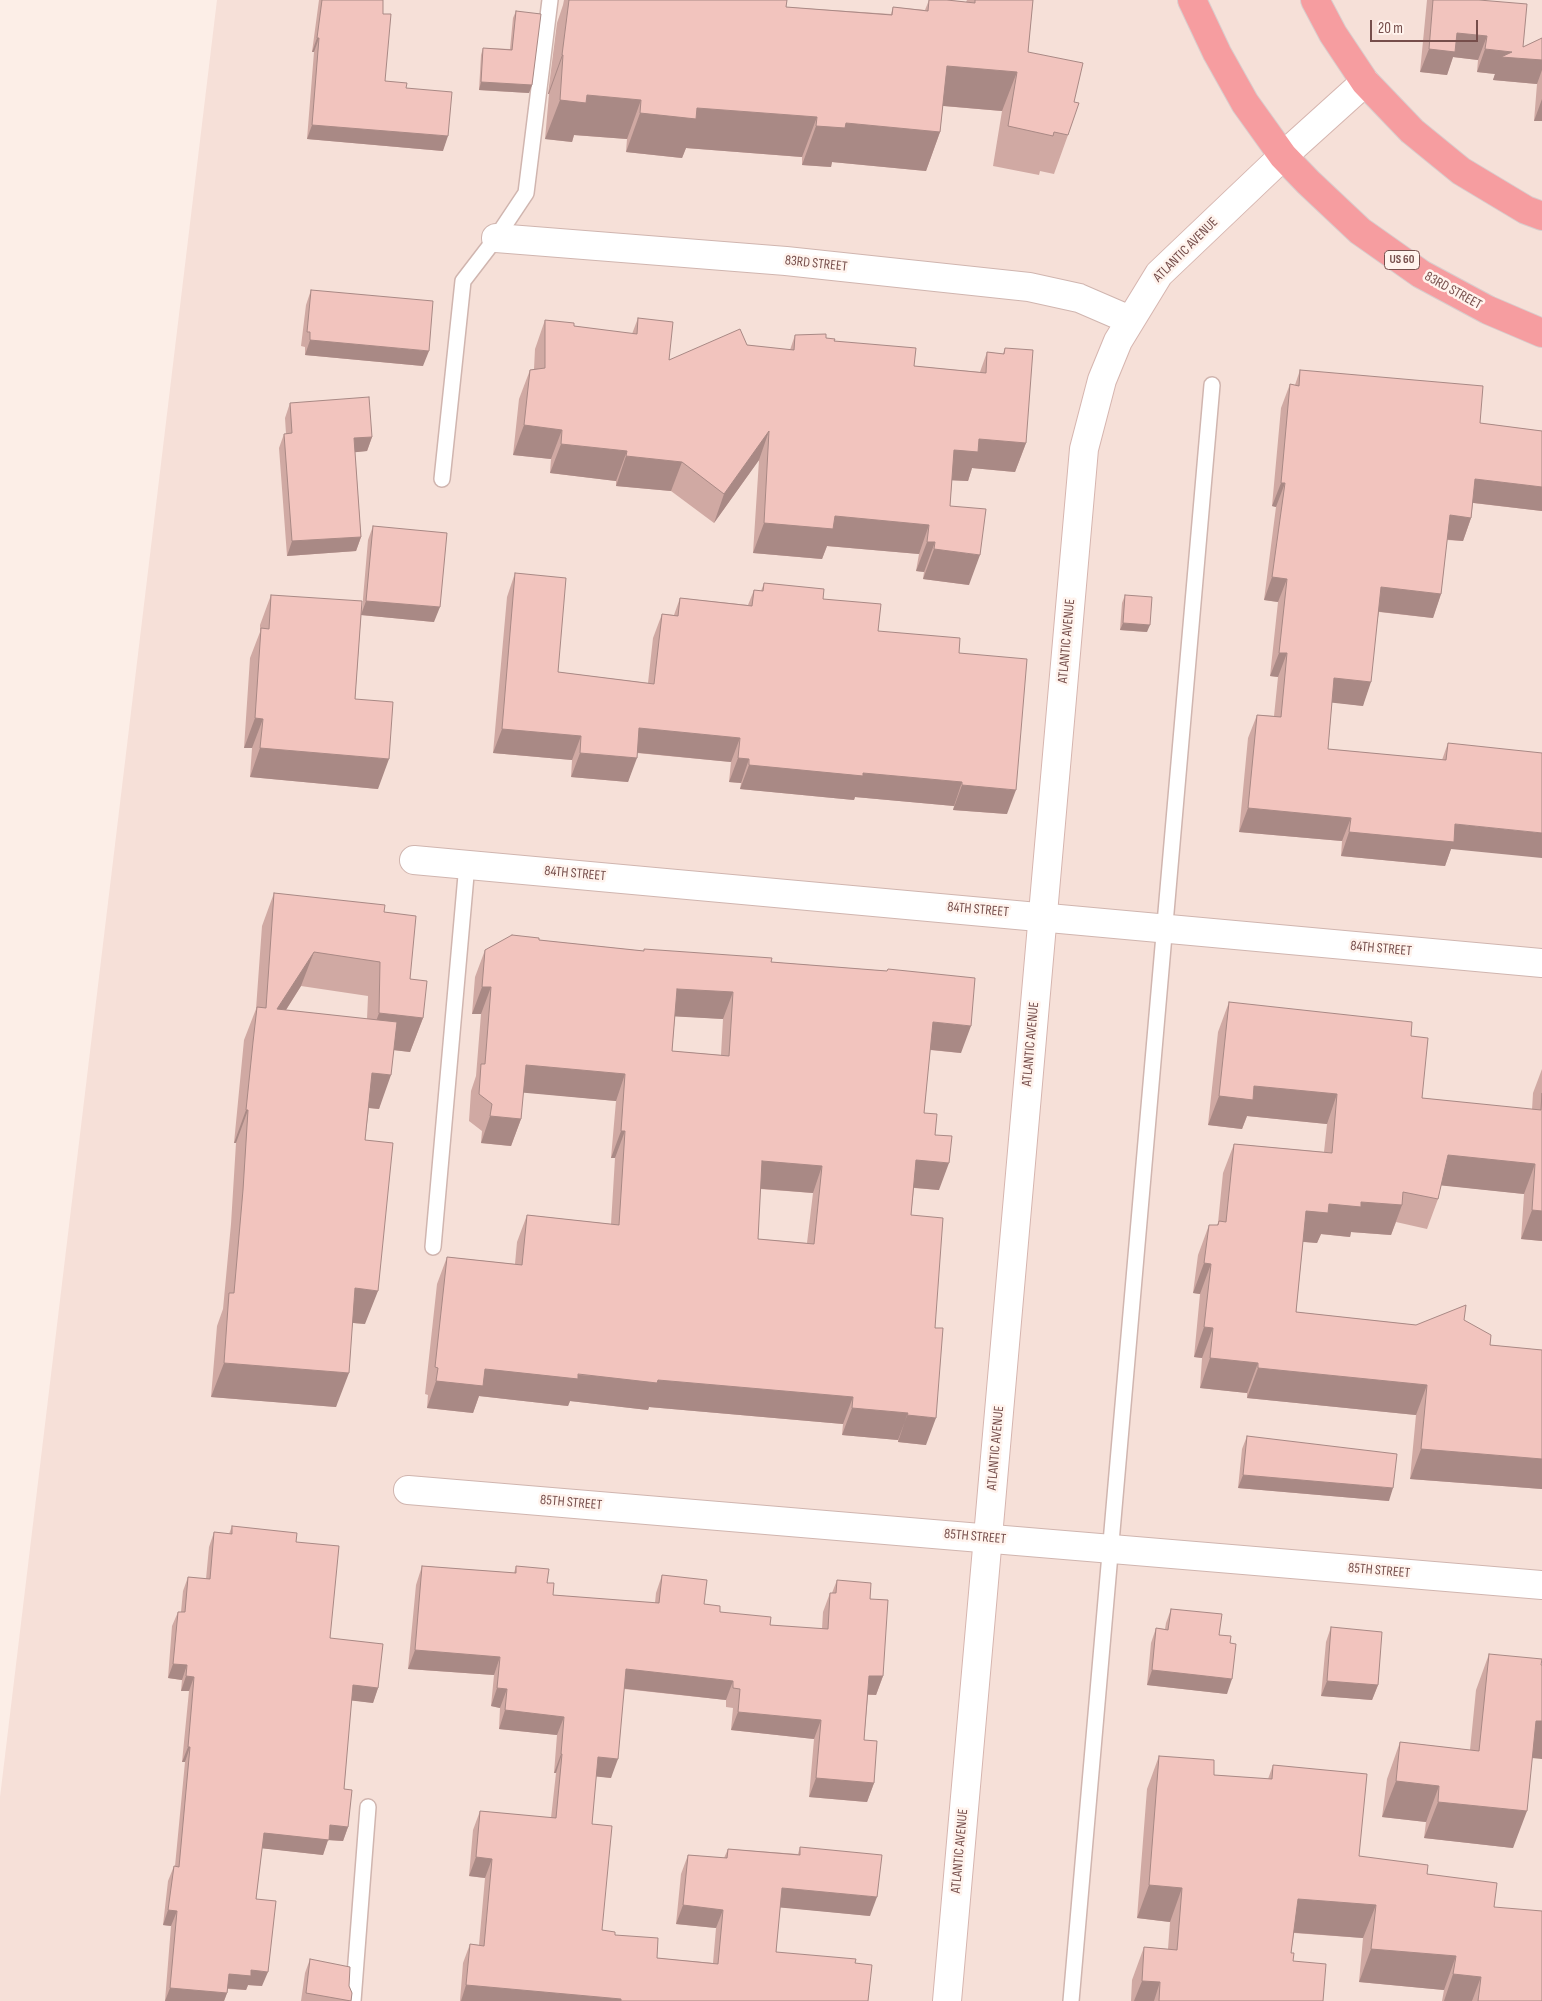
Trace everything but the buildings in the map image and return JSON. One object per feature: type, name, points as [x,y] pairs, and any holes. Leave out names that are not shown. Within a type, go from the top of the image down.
[{"type":"highway","name":"US 60","points":[[1192,0],[1231,78],[1283,156]]},
{"type":"highway","points":[[1315,0],[1333,34],[1365,82],[1412,131],[1461,171],[1526,210],[1542,216]]},
{"type":"highway","name":"83RD STREET","points":[[1283,156],[1360,231],[1421,274],[1488,310],[1542,333]]},
{"type":"street","name":"ATLANTIC AVENUE","points":[[947,2001],[1084,449],[1102,380],[1118,341],[1158,274],[1283,156],[1365,82]]},
{"type":"street","name":"83RD STREET","points":[[496,238],[786,261],[1030,287],[1079,298],[1130,320]]},
{"type":"street","name":"84TH STREET","points":[[414,860],[1542,963]]},
{"type":"street","name":"85TH STREET","points":[[408,1490],[1542,1585]]},
{"type":"lane","points":[[442,479],[463,281],[496,238],[526,194],[550,0]]},
{"type":"lane","points":[[1071,2001],[1212,385]]},
{"type":"lane","points":[[433,1247],[467,864]]},
{"type":"lane","points":[[353,2001],[368,1807]]},
{"type":"shaded area","points":[[217,0],[1542,0],[1542,2001],[0,2001],[0,1797]]}]
